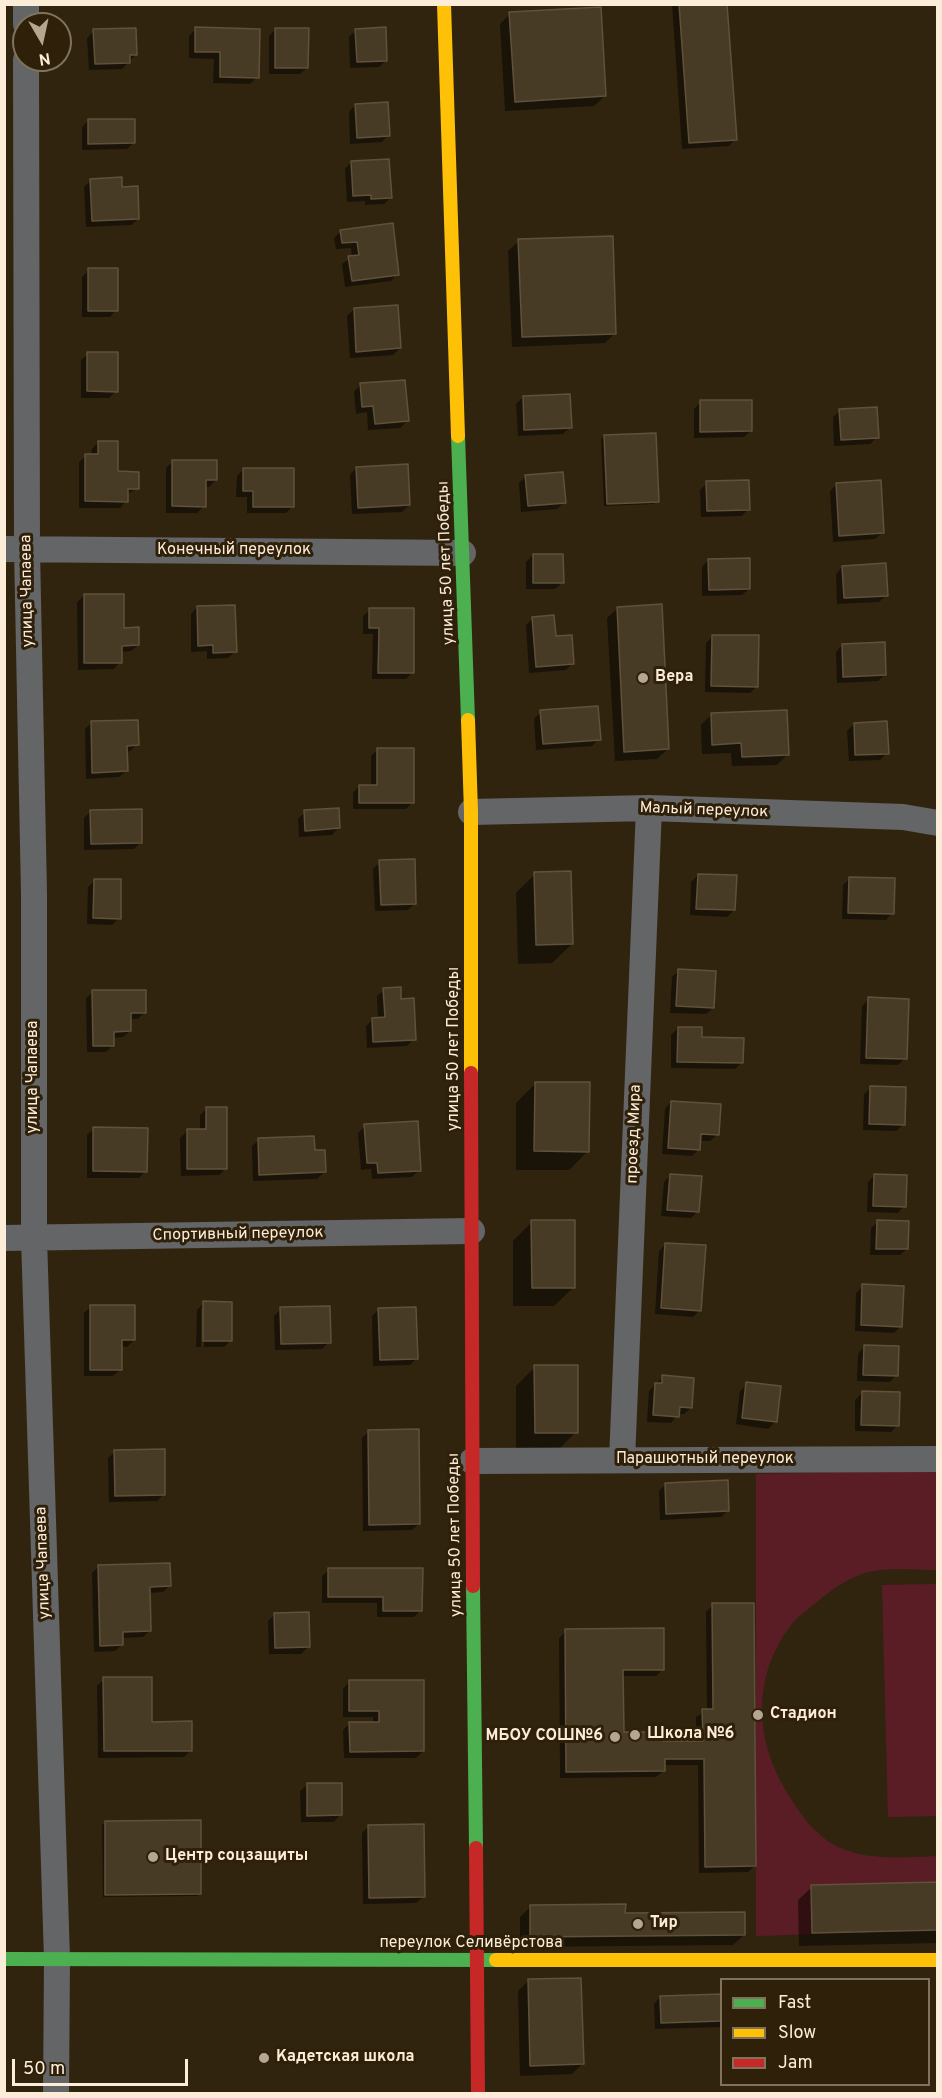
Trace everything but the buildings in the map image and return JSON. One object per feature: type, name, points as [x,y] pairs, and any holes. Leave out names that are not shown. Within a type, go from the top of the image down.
[{"type":"street","name":"улица 50 лет Победы","points":[[444,4],[471,812],[472,1461],[478,2094]]},
{"type":"street","name":"улица Чапаева","points":[[26,72],[16,549],[34,894],[34,1238],[57,1959],[56,2094]]},
{"type":"street","name":"Конечный переулок","points":[[16,549],[463,553]]},
{"type":"street","name":"Малый переулок","points":[[471,812],[649,808],[903,817],[938,823]]},
{"type":"street","name":"проезд Мира","points":[[622,1460],[649,808]]},
{"type":"street","name":"Спортивный переулок","points":[[4,1238],[472,1231]]},
{"type":"street","name":"Парашютный переулок","points":[[472,1461],[938,1459]]},
{"type":"street","name":"переулок Селивёрстова","points":[[4,1959],[938,1960]]},
{"type":"shaded area","name":"Стадион","points":[[937,1470],[937,1570],[889,1569],[866,1573],[844,1582],[824,1596],[794,1622],[778,1645],[769,1665],[762,1707],[763,1729],[775,1771],[797,1808],[825,1839],[843,1849],[866,1855],[937,1856],[937,1930],[756,1936],[756,1474]]},
{"type":"shaded area","points":[[937,1584],[937,1816],[888,1817],[882,1585]]},
{"type":"traffic: fast","points":[[458,436],[468,720]]},
{"type":"traffic: fast","points":[[473,1586],[476,1848]]},
{"type":"traffic: fast","points":[[4,1959],[496,1960]]},
{"type":"traffic: slow","points":[[444,4],[458,436]]},
{"type":"traffic: slow","points":[[468,720],[471,812],[471,1073]]},
{"type":"traffic: slow","points":[[496,1960],[938,1960]]},
{"type":"traffic: jam","points":[[471,1073],[473,1586]]},
{"type":"traffic: jam","points":[[476,1848],[478,2094]]},
{"type":"place","name":"Вера","points":[[643,678]]},
{"type":"place","name":"Стадион","points":[[758,1715]]},
{"type":"place","name":"Школа №6","points":[[635,1735]]},
{"type":"place","name":"МБОУ СОШ№6","points":[[615,1737]]},
{"type":"place","name":"Центр соцзащиты","points":[[153,1857]]},
{"type":"place","name":"Тир","points":[[638,1924]]},
{"type":"place","name":"Кадетская школа","points":[[264,2058]]}]
